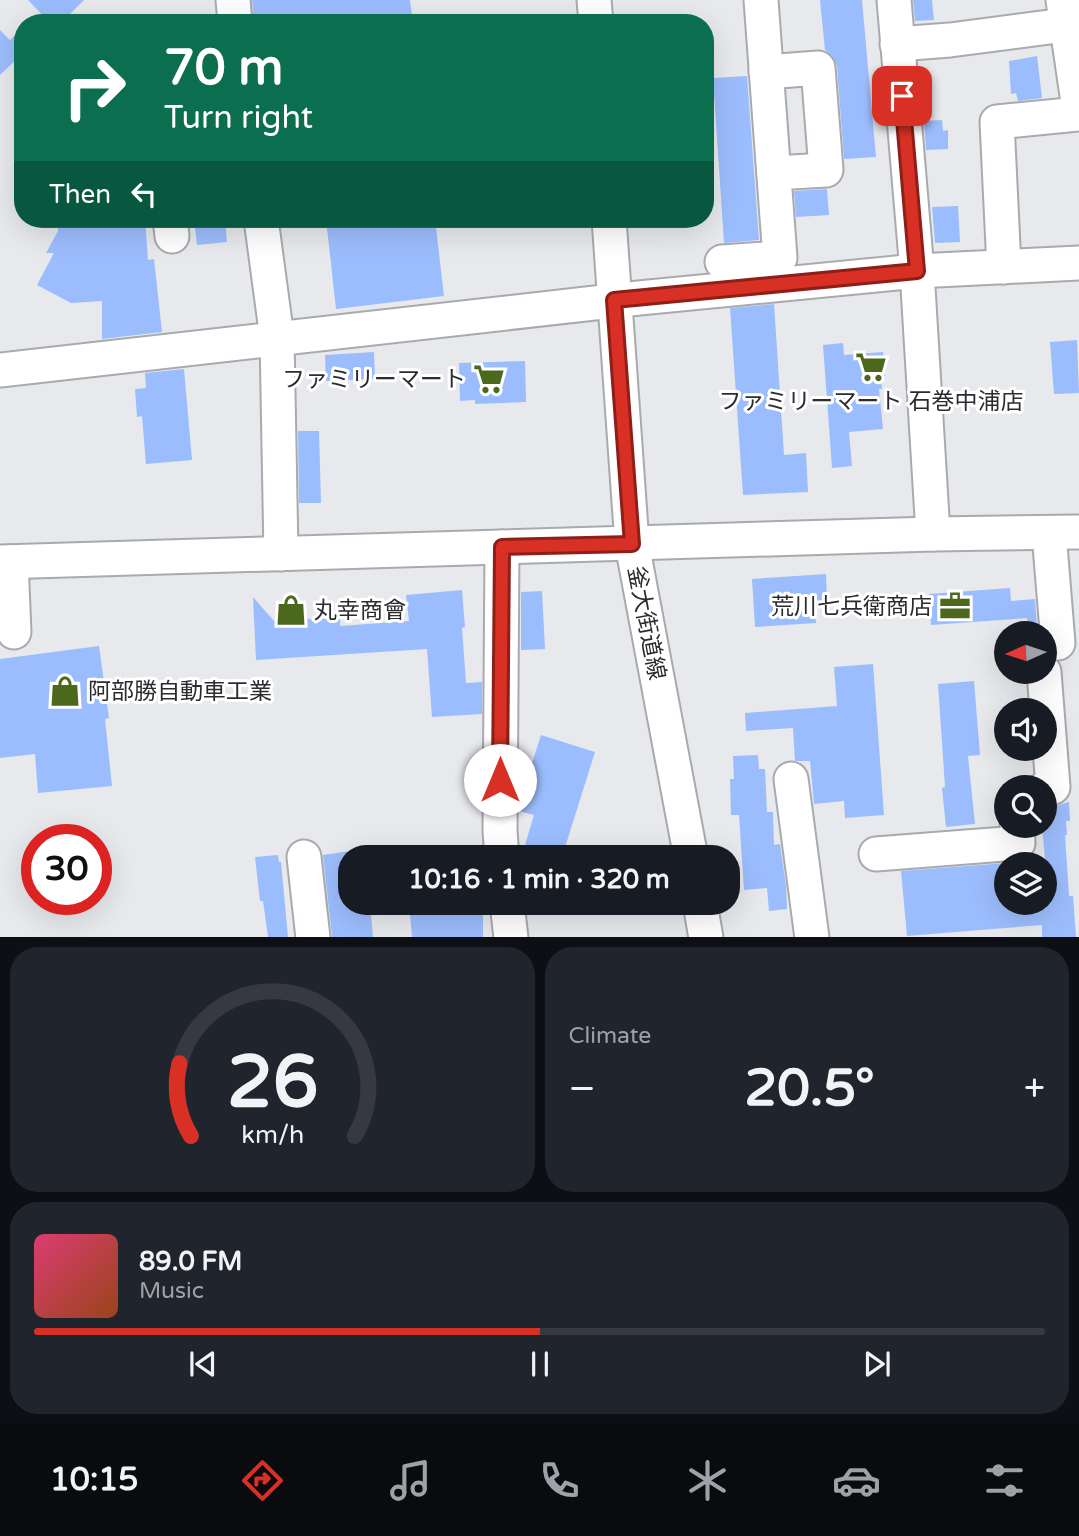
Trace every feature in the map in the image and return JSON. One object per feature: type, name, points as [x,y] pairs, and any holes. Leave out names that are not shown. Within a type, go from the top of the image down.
[{"type":"street","points":[[722,262],[780,258],[761,0]]},
{"type":"street","points":[[894,0],[917,271],[933,534]]},
{"type":"street","points":[[897,44],[950,40],[1069,16],[1079,111],[997,122],[1004,267]]},
{"type":"street","points":[[766,72],[818,68],[826,170],[774,173]]},
{"type":"street","points":[[262,228],[277,338],[281,554]]},
{"type":"street","name":"釜大街道線","points":[[610,228],[632,544],[689,845]]},
{"type":"street","points":[[0,370],[614,300],[917,271],[1079,263]]},
{"type":"street","points":[[14,632],[5,562],[1064,532],[1057,643]]},
{"type":"street","points":[[501,845],[502,547]]},
{"type":"street","points":[[1045,684],[1052,775]]},
{"type":"street","points":[[790,779],[812,937]]},
{"type":"street","points":[[876,854],[1018,844],[1018,838]]},
{"type":"street","points":[[304,857],[313,937]]},
{"type":"street","points":[[508,915],[511,937]]},
{"type":"street","points":[[702,915],[706,937]]},
{"type":"building","points":[[28,0],[84,0],[70,14],[41,14]]},
{"type":"building","points":[[252,0],[410,0],[412,14],[253,14]]},
{"type":"building","points":[[820,0],[862,0],[876,157],[844,159],[837,66],[833,57],[825,50]]},
{"type":"building","points":[[913,0],[932,0],[934,20],[915,21]]},
{"type":"building","points":[[0,30],[10,40],[14,36],[14,62],[0,75]]},
{"type":"building","points":[[1037,56],[1042,98],[1018,101],[1016,93],[1011,94],[1009,61]]},
{"type":"building","points":[[747,76],[759,240],[724,243],[714,78]]},
{"type":"building","points":[[942,120],[943,131],[948,130],[948,149],[926,150],[924,121]]},
{"type":"building","points":[[827,189],[829,215],[796,217],[794,191]]},
{"type":"building","points":[[958,206],[960,242],[935,243],[932,207]]},
{"type":"building","points":[[58,228],[146,228],[148,260],[154,259],[162,332],[102,339],[102,301],[71,303],[37,285],[54,253],[46,253]]},
{"type":"building","points":[[195,228],[226,228],[227,242],[197,245]]},
{"type":"building","points":[[327,228],[436,228],[444,296],[336,309]]},
{"type":"building","points":[[774,304],[784,455],[806,453],[808,492],[743,495],[730,308]]},
{"type":"building","points":[[1077,340],[1079,393],[1054,394],[1050,342]]},
{"type":"building","points":[[843,343],[844,355],[883,352],[885,376],[881,377],[882,389],[879,389],[883,429],[849,432],[852,466],[832,468],[823,345]]},
{"type":"building","points":[[374,352],[375,379],[326,381],[325,355]]},
{"type":"building","points":[[525,361],[526,402],[475,404],[475,400],[460,401],[459,363]]},
{"type":"building","points":[[184,369],[192,460],[146,464],[142,416],[137,417],[135,389],[146,388],[145,373]]},
{"type":"building","points":[[298,431],[319,431],[321,503],[299,503]]},
{"type":"building","points":[[826,574],[827,600],[814,601],[816,623],[755,627],[752,579]]},
{"type":"building","points":[[1010,588],[1011,601],[1035,599],[1037,621],[1027,621],[1027,618],[931,625],[929,594]]},
{"type":"building","points":[[462,590],[466,683],[482,682],[482,714],[432,717],[427,649],[256,660],[253,597],[274,621],[340,617],[340,626],[409,621],[406,595]]},
{"type":"building","points":[[542,591],[545,649],[521,650],[521,592]]},
{"type":"building","points":[[99,646],[109,718],[105,719],[112,786],[38,793],[35,754],[0,758],[0,659]]},
{"type":"building","points":[[873,664],[884,815],[845,818],[844,801],[814,804],[810,761],[795,761],[793,728],[746,731],[745,713],[837,706],[834,667]]},
{"type":"building","points":[[974,681],[980,755],[968,756],[975,824],[946,827],[938,684]]},
{"type":"building","points":[[541,735],[595,752],[566,845],[525,845],[534,815],[519,811]]},
{"type":"building","points":[[758,755],[759,769],[765,769],[767,812],[773,812],[774,845],[780,844],[787,909],[769,911],[767,888],[744,890],[739,815],[731,815],[730,779],[734,779],[733,756]]},
{"type":"building","points":[[1069,802],[1070,821],[1066,821],[1065,835],[1069,896],[1073,896],[1076,937],[1042,937],[1042,925],[907,936],[901,871],[994,864],[994,915],[1057,915],[1057,852],[1044,852],[1043,838],[1057,838],[1057,805]]},
{"type":"building","points":[[338,853],[338,915],[371,915],[373,937],[332,937],[323,855]]},
{"type":"building","points":[[278,855],[281,862],[288,937],[268,937],[263,901],[260,901],[255,857]]},
{"type":"building","points":[[410,915],[483,915],[483,937],[412,937]]},
{"type":"place","name":"ファミリーマート 石巻中浦店","points":[[871,367]]},
{"type":"place","name":"ファミリーマート","points":[[489,379]]},
{"type":"place","name":"荒川七兵衛商店","points":[[955,606]]},
{"type":"place","name":"丸幸商會","points":[[291,610]]},
{"type":"place","name":"阿部勝自動車工業","points":[[65,691]]},
{"type":"route","points":[[500,780],[502,547],[632,544],[614,300],[917,271],[902,96]]}]
